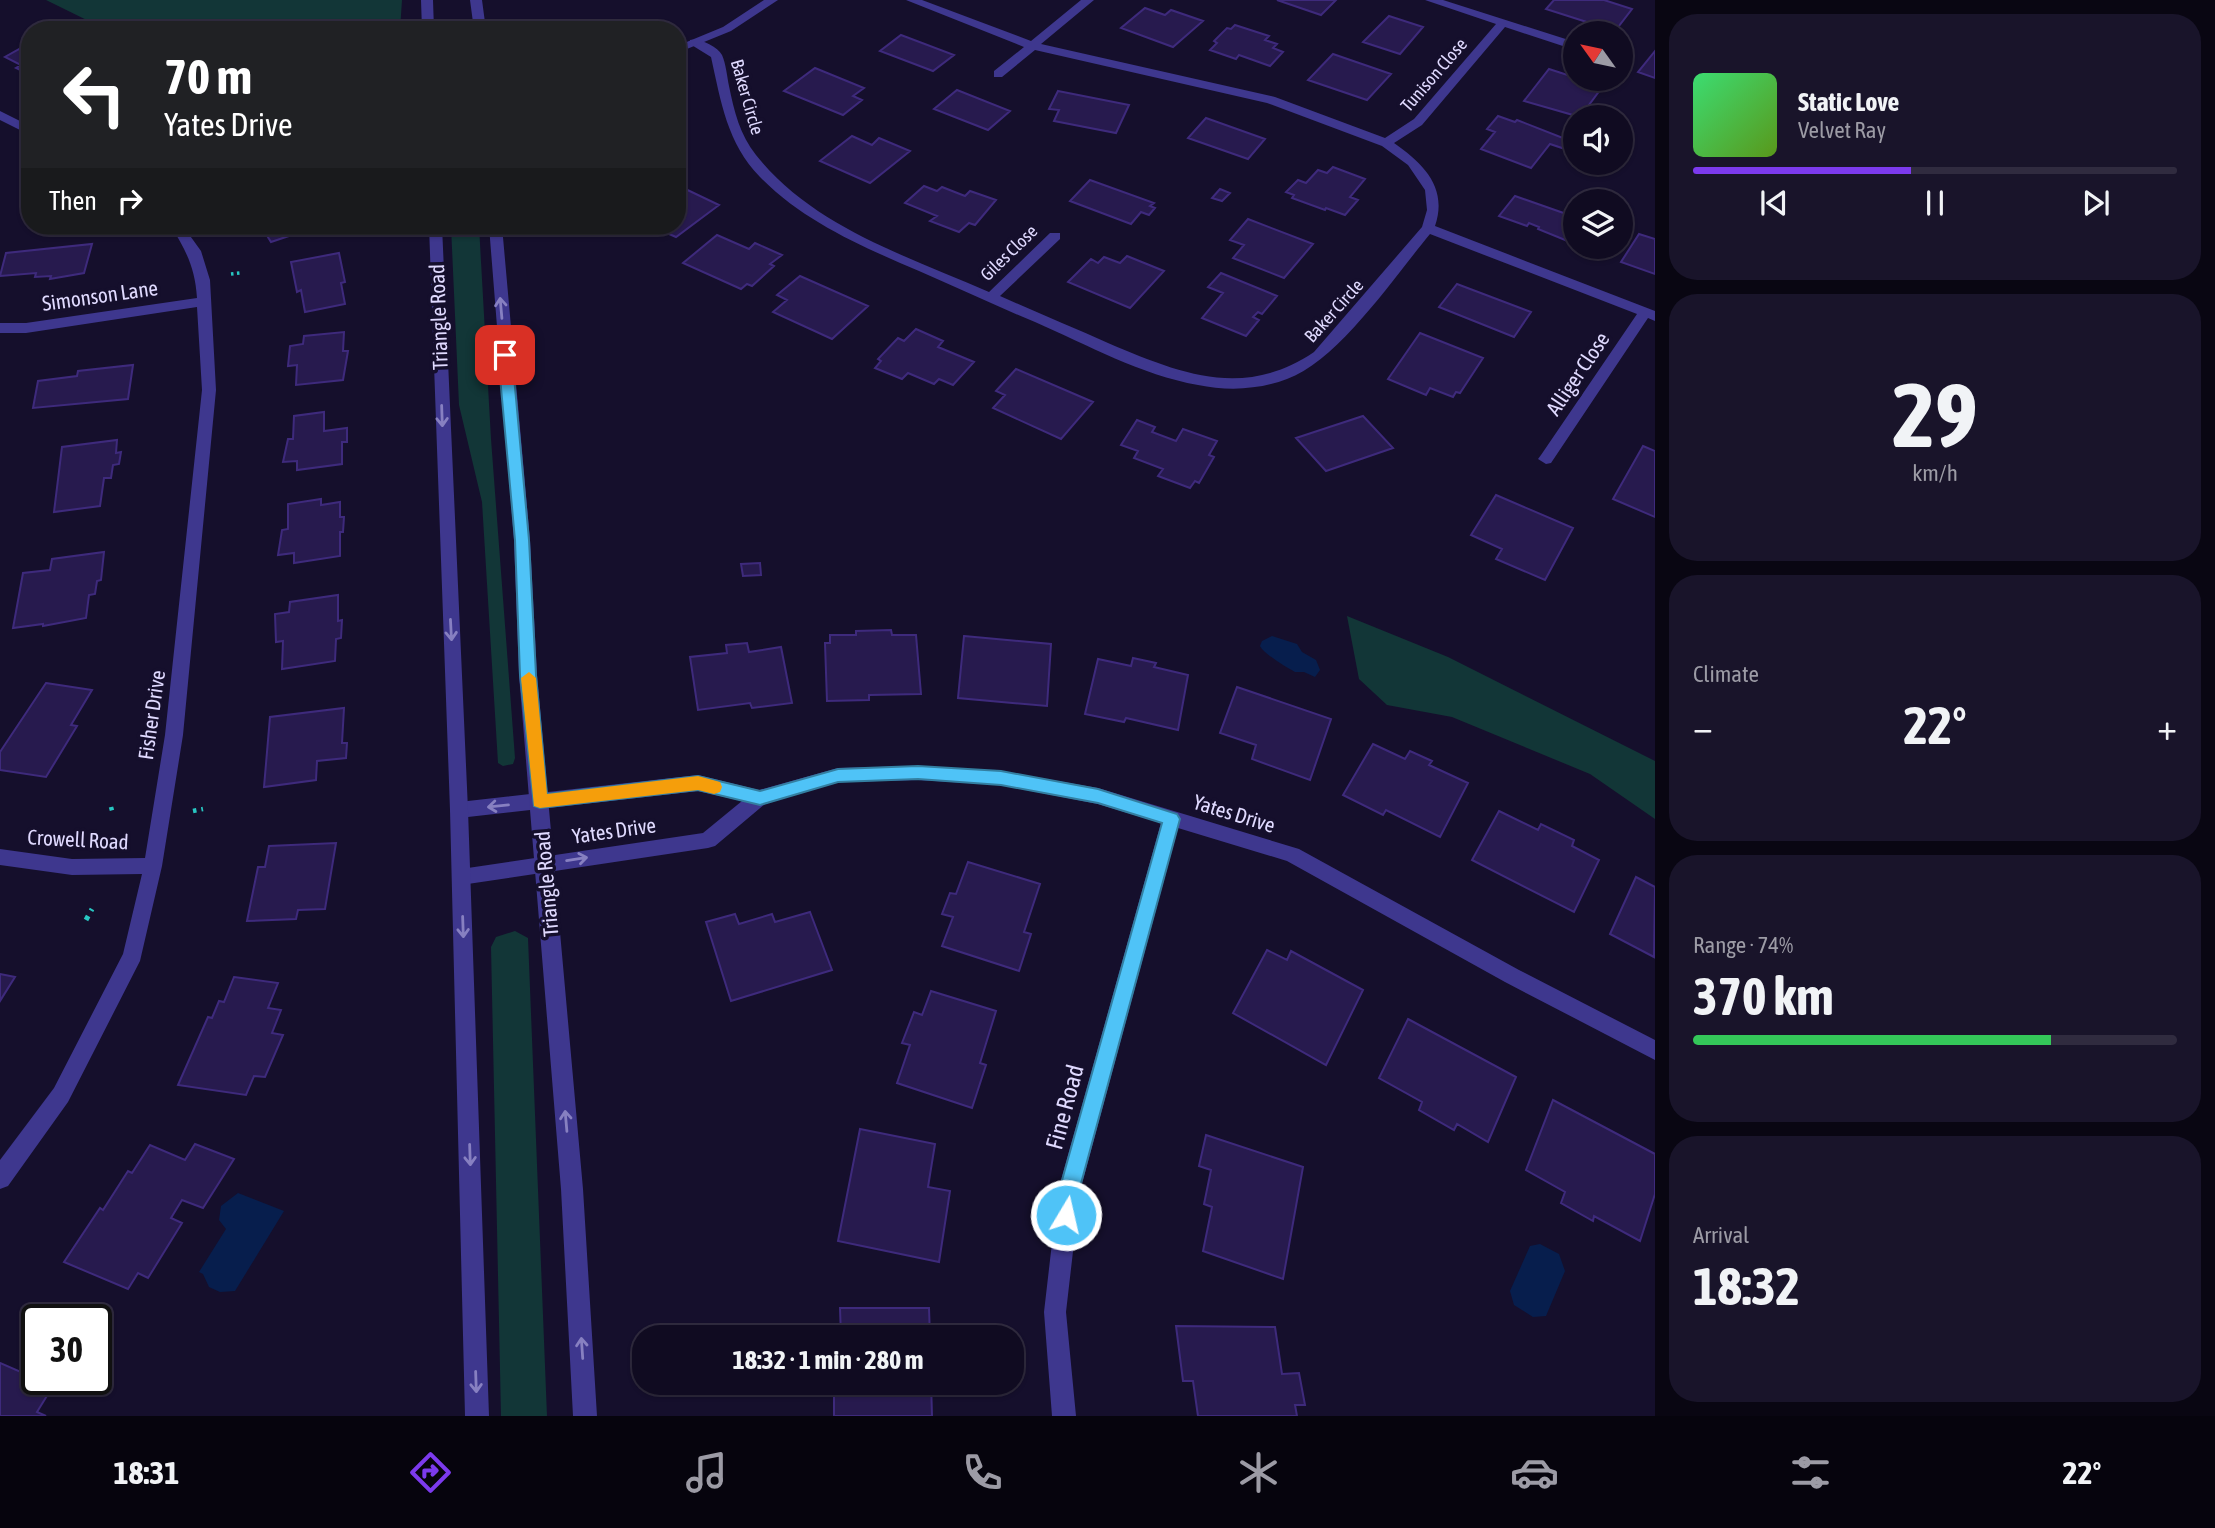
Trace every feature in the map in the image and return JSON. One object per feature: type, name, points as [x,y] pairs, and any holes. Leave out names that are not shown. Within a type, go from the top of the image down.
[{"type":"street","points":[[427,0],[428,21]]},
{"type":"street","points":[[476,0],[479,21]]},
{"type":"street","points":[[686,46],[727,29],[772,0]]},
{"type":"street","points":[[912,0],[1033,46],[1259,97],[1386,143],[1413,162],[1431,190],[1434,209],[1428,228],[1650,314]]},
{"type":"street","points":[[998,74],[1088,0]]},
{"type":"street","points":[[1431,0],[1563,42]]},
{"type":"street","name":"Tunison Close","points":[[1386,143],[1418,122],[1503,23]]},
{"type":"street","points":[[686,42],[694,42]]},
{"type":"street","name":"Baker Circle","points":[[694,42],[713,51],[717,57],[732,121],[742,146],[760,170],[794,201],[860,240],[990,298],[1188,380],[1246,384],[1282,376],[1317,356],[1428,228]]},
{"type":"street","points":[[0,115],[21,126]]},
{"type":"street","name":"Fisher Drive","points":[[0,1178],[61,1095],[133,955],[153,866],[159,814],[174,735],[209,390],[206,301],[194,251],[183,235]]},
{"type":"street","name":"Triangle Road","points":[[435,235],[459,810],[477,1416]]},
{"type":"street","name":"Triangle Road","points":[[496,235],[522,540],[528,675],[572,1189],[584,1416]]},
{"type":"street","name":"Giles Close","points":[[990,298],[1055,236]]},
{"type":"street","name":"Simonson Lane","points":[[0,328],[26,328],[206,301]]},
{"type":"street","name":"Alliger Close","points":[[1546,459],[1650,314]]},
{"type":"street","name":"Yates Drive","points":[[461,877],[708,841],[760,798],[838,775],[918,772],[1001,778],[1098,796],[1292,855],[1512,976],[1655,1050]]},
{"type":"street","name":"Yates Drive","points":[[459,810],[698,783],[760,798]]},
{"type":"street","name":"Fine Road","points":[[1065,1416],[1055,1312],[1069,1191],[1171,819]]},
{"type":"street","name":"Crowell Road","points":[[0,857],[72,867],[153,866]]},
{"type":"path","points":[[231,274],[240,273]]},
{"type":"path","points":[[111,807],[113,814]]},
{"type":"path","points":[[193,811],[202,809]]},
{"type":"path","points":[[86,920],[92,909]]},
{"type":"green space","points":[[46,0],[402,0],[401,21],[89,21]]},
{"type":"green space","points":[[451,235],[480,235],[491,439],[515,758],[513,764],[503,766],[498,763],[482,502],[459,405]]},
{"type":"green space","points":[[1347,616],[1448,657],[1655,761],[1655,819],[1590,774],[1452,717],[1387,705],[1359,679]]},
{"type":"green space","points":[[515,931],[528,938],[547,1416],[501,1416],[491,947],[496,937]]},
{"type":"water","points":[[1272,636],[1297,644],[1302,652],[1316,660],[1320,670],[1315,677],[1304,672],[1295,672],[1266,653],[1260,646],[1262,641]]},
{"type":"water","points":[[238,1193],[284,1211],[235,1291],[220,1292],[209,1287],[203,1274],[199,1272],[226,1229],[219,1220],[221,1206]]},
{"type":"water","points":[[1540,1244],[1559,1254],[1565,1271],[1546,1316],[1533,1317],[1514,1305],[1510,1291],[1530,1246]]},
{"type":"building","points":[[1277,0],[1336,0],[1321,15]]},
{"type":"building","points":[[1554,0],[1604,0],[1632,9],[1623,21],[1584,21],[1546,9]]},
{"type":"building","points":[[1145,8],[1165,15],[1171,10],[1203,21],[1173,47],[1121,28]]},
{"type":"building","points":[[1389,16],[1423,27],[1400,54],[1363,42]]},
{"type":"building","points":[[1235,25],[1269,36],[1265,40],[1277,44],[1273,48],[1283,52],[1270,66],[1239,55],[1236,59],[1210,50],[1217,43],[1214,41],[1227,28],[1231,29]]},
{"type":"building","points":[[901,35],[954,55],[933,71],[880,51]]},
{"type":"building","points":[[21,48],[21,65],[5,57]]},
{"type":"building","points":[[1655,51],[1655,78],[1638,72]]},
{"type":"building","points":[[1333,54],[1391,74],[1367,100],[1308,80]]},
{"type":"building","points":[[815,68],[864,88],[853,96],[862,100],[843,115],[784,91]]},
{"type":"building","points":[[1549,69],[1563,74],[1563,91],[1599,91],[1589,105],[1563,105],[1563,112],[1524,101]]},
{"type":"building","points":[[957,90],[1010,111],[988,130],[934,109]]},
{"type":"building","points":[[1058,91],[1129,105],[1116,133],[1054,121],[1059,110],[1049,109]]},
{"type":"building","points":[[1498,116],[1515,122],[1517,120],[1563,138],[1563,147],[1550,144],[1531,168],[1481,149],[1495,132],[1487,129]]},
{"type":"building","points":[[1206,118],[1265,139],[1248,159],[1188,138]]},
{"type":"building","points":[[852,136],[872,145],[879,138],[910,151],[870,183],[820,161]]},
{"type":"building","points":[[1333,167],[1365,179],[1350,197],[1358,200],[1345,215],[1292,198],[1294,195],[1286,192],[1298,180],[1306,183],[1318,170],[1327,173]]},
{"type":"building","points":[[1090,180],[1154,203],[1150,206],[1155,208],[1149,215],[1141,212],[1131,224],[1070,201]]},
{"type":"building","points":[[924,186],[937,191],[942,187],[965,196],[970,191],[996,200],[975,225],[969,223],[959,232],[930,221],[937,216],[905,203]]},
{"type":"building","points":[[686,189],[719,205],[686,230]]},
{"type":"building","points":[[1220,189],[1230,193],[1222,201],[1212,198]]},
{"type":"building","points":[[1515,196],[1563,213],[1563,239],[1529,223],[1527,226],[1499,216]]},
{"type":"building","points":[[1248,219],[1313,244],[1284,278],[1233,258],[1244,245],[1230,240]]},
{"type":"building","points":[[1639,234],[1655,239],[1655,274],[1621,262],[1623,259],[1633,259],[1633,243]]},
{"type":"building","points":[[267,235],[292,235],[271,242]]},
{"type":"building","points":[[717,235],[749,249],[755,243],[782,255],[770,264],[774,266],[752,286],[747,284],[741,289],[683,263]]},
{"type":"building","points":[[92,244],[84,273],[50,279],[51,276],[35,277],[36,273],[0,276],[6,253]]},
{"type":"building","points":[[339,253],[345,282],[341,283],[345,304],[305,312],[301,290],[297,292],[291,262]]},
{"type":"building","points":[[1127,256],[1164,271],[1130,308],[1068,282],[1091,259],[1098,263],[1104,257],[1120,263]]},
{"type":"building","points":[[1221,273],[1277,296],[1262,314],[1258,312],[1253,317],[1259,320],[1246,336],[1202,318],[1223,293],[1208,287]]},
{"type":"building","points":[[800,276],[868,306],[832,339],[773,312],[787,300],[777,295]]},
{"type":"building","points":[[1457,284],[1531,312],[1514,337],[1439,307]]},
{"type":"building","points":[[916,329],[943,341],[938,347],[974,362],[953,385],[939,379],[934,384],[908,373],[902,379],[875,368],[881,361],[878,359],[898,338],[904,341]]},
{"type":"building","points":[[344,332],[343,351],[348,351],[343,380],[296,385],[297,365],[288,366],[290,346],[303,344],[304,336]]},
{"type":"building","points":[[1420,333],[1483,358],[1460,393],[1456,392],[1453,397],[1430,388],[1426,395],[1388,379]]},
{"type":"building","points":[[133,365],[128,399],[33,408],[38,381],[77,376],[78,371]]},
{"type":"building","points":[[1016,369],[1093,402],[1061,439],[993,408],[1005,395],[996,391]]},
{"type":"building","points":[[324,412],[324,431],[347,428],[347,442],[342,442],[342,464],[297,470],[297,461],[283,462],[288,439],[293,439],[294,416]]},
{"type":"building","points":[[1363,416],[1393,448],[1326,471],[1296,438]]},
{"type":"building","points":[[1137,420],[1155,427],[1152,432],[1176,441],[1183,429],[1217,441],[1209,455],[1214,457],[1199,483],[1195,481],[1190,488],[1158,476],[1163,469],[1134,458],[1138,451],[1121,445]]},
{"type":"building","points":[[117,440],[116,453],[121,452],[119,464],[113,465],[111,478],[104,478],[100,506],[54,512],[62,447]]},
{"type":"building","points":[[1643,446],[1655,451],[1655,517],[1613,499]]},
{"type":"building","points":[[1496,495],[1573,528],[1545,580],[1496,559],[1502,549],[1471,535]]},
{"type":"building","points":[[321,499],[321,505],[340,502],[340,517],[344,517],[343,532],[340,532],[340,556],[294,563],[294,553],[278,555],[282,530],[288,529],[288,504]]},
{"type":"building","points":[[104,552],[101,580],[97,581],[95,594],[89,595],[86,618],[13,628],[23,573],[50,570],[52,559]]},
{"type":"building","points":[[760,563],[761,575],[743,576],[741,564]]},
{"type":"building","points":[[338,595],[338,621],[342,620],[341,638],[336,639],[335,661],[282,669],[283,641],[276,642],[275,614],[289,612],[290,602]]},
{"type":"building","points":[[891,630],[892,635],[916,635],[921,694],[869,695],[869,700],[827,701],[825,643],[830,643],[830,635],[856,635],[856,631]]},
{"type":"building","points":[[964,636],[1051,644],[1047,706],[958,698]]},
{"type":"building","points":[[747,643],[749,652],[781,647],[792,703],[752,708],[750,703],[698,710],[690,657],[727,653],[726,645]]},
{"type":"building","points":[[1133,658],[1156,663],[1154,667],[1188,675],[1178,730],[1126,718],[1124,722],[1085,714],[1098,659],[1131,666]]},
{"type":"building","points":[[46,683],[92,690],[71,725],[77,726],[46,777],[0,770],[0,752]]},
{"type":"building","points":[[1237,687],[1331,719],[1310,780],[1252,759],[1256,745],[1220,733]]},
{"type":"building","points":[[344,708],[342,743],[347,743],[346,758],[317,761],[316,780],[264,787],[270,717]]},
{"type":"building","points":[[1373,744],[1405,759],[1410,751],[1432,761],[1429,765],[1468,783],[1440,837],[1386,810],[1383,815],[1343,795]]},
{"type":"building","points":[[1499,811],[1538,830],[1541,824],[1574,840],[1572,846],[1599,860],[1574,912],[1472,860]]},
{"type":"building","points":[[336,843],[325,909],[298,910],[296,919],[247,921],[258,867],[265,867],[269,846]]},
{"type":"building","points":[[968,862],[1040,884],[1024,932],[1031,934],[1019,971],[942,946],[953,917],[942,914],[950,893],[956,894]]},
{"type":"building","points":[[1636,877],[1655,887],[1654,957],[1610,934]]},
{"type":"building","points":[[810,912],[832,970],[731,1001],[706,922],[735,914],[739,924],[772,914],[775,922]]},
{"type":"building","points":[[1267,950],[1287,960],[1291,951],[1363,990],[1326,1065],[1233,1013]]},
{"type":"building","points":[[0,974],[15,977],[0,1001]]},
{"type":"building","points":[[234,977],[278,983],[268,1008],[281,1010],[272,1033],[283,1035],[265,1077],[254,1076],[246,1095],[178,1085],[208,1017],[212,1018],[219,1001],[224,1002]]},
{"type":"building","points":[[931,991],[996,1011],[980,1063],[986,1065],[972,1108],[897,1083],[910,1045],[902,1043],[914,1012],[922,1015]]},
{"type":"building","points":[[1408,1019],[1516,1077],[1488,1142],[1457,1124],[1454,1130],[1419,1110],[1422,1102],[1379,1078]]},
{"type":"building","points":[[1553,1100],[1655,1154],[1655,1194],[1640,1241],[1594,1216],[1593,1221],[1561,1203],[1565,1192],[1526,1170]]},
{"type":"building","points":[[860,1129],[935,1144],[928,1187],[950,1191],[939,1262],[838,1241]]},
{"type":"building","points":[[1206,1135],[1303,1167],[1283,1279],[1203,1251],[1212,1207],[1204,1204],[1211,1170],[1199,1166]]},
{"type":"building","points":[[195,1144],[234,1159],[203,1208],[182,1200],[171,1218],[182,1223],[148,1278],[138,1273],[128,1289],[64,1262],[100,1208],[103,1210],[128,1171],[132,1173],[150,1145],[185,1160]]},
{"type":"building","points":[[840,1308],[929,1308],[930,1325],[841,1325]]},
{"type":"building","points":[[1176,1326],[1275,1327],[1282,1374],[1299,1373],[1305,1405],[1295,1405],[1297,1416],[1198,1416],[1193,1381],[1183,1381]]},
{"type":"building","points":[[0,1363],[21,1372],[21,1395],[47,1395],[37,1412],[46,1416],[0,1416]]},
{"type":"building","points":[[834,1395],[931,1395],[932,1416],[834,1416]]},
{"type":"slow traffic","points":[[529,678],[540,802],[698,783],[714,787]]},
{"type":"route","points":[[505,355],[522,540],[528,675],[540,802],[698,783],[760,798],[838,775],[918,772],[1001,778],[1098,796],[1171,819],[1069,1191],[1066,1215]]}]
